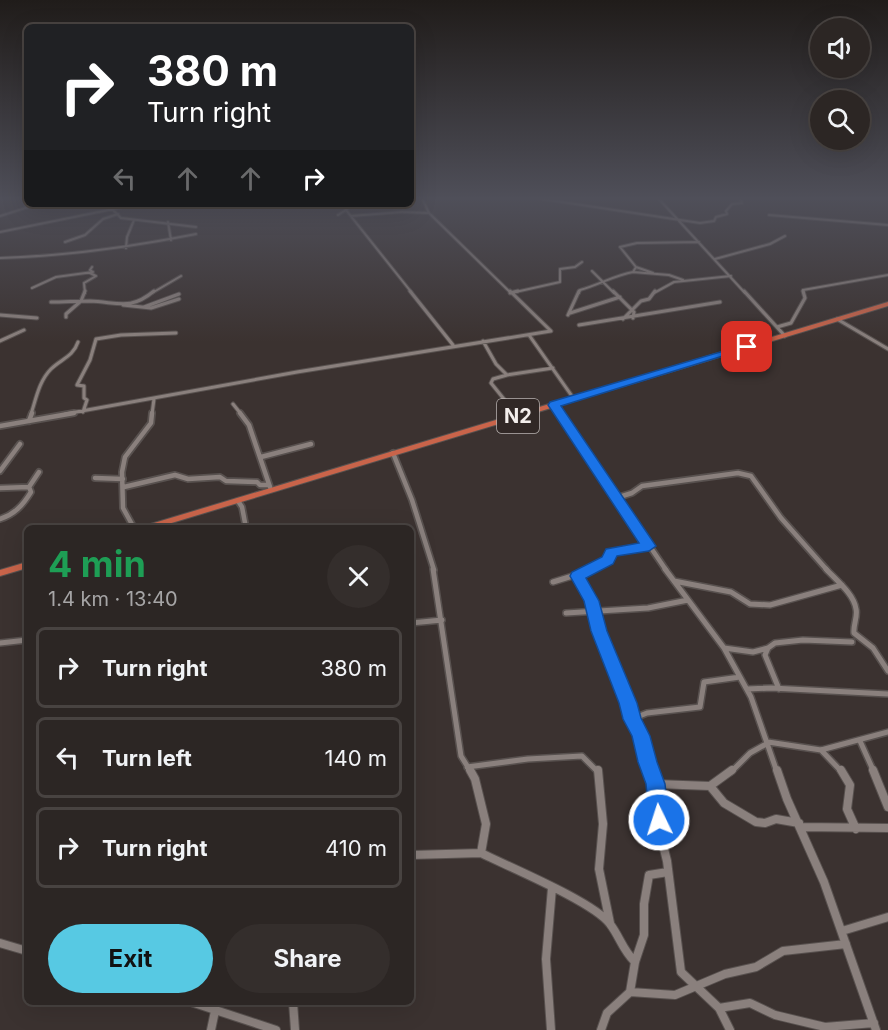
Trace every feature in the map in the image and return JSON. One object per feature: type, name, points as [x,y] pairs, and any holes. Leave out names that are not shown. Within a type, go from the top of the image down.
[{"type":"highway","name":"N2","points":[[157,525],[238,501],[271,488],[888,304]]},
{"type":"highway","points":[[0,573],[24,566]]},
{"type":"street","points":[[0,258],[43,257],[61,253],[137,246]]},
{"type":"street","points":[[375,246],[453,345]]},
{"type":"street","points":[[0,426],[453,345],[551,331],[462,246]]},
{"type":"street","points":[[623,246],[620,248],[636,267],[653,273]]},
{"type":"street","points":[[703,246],[785,336]]},
{"type":"street","points":[[715,258],[762,246]]},
{"type":"street","points":[[510,293],[560,282],[560,269],[575,267],[582,262]]},
{"type":"street","points":[[90,273],[93,272],[90,270],[92,267]]},
{"type":"street","points":[[633,272],[636,267]]},
{"type":"street","points":[[592,271],[634,312],[633,318]]},
{"type":"street","points":[[620,297],[569,314],[580,290],[603,284],[619,274],[633,272],[669,274],[684,280]]},
{"type":"street","points":[[32,288],[56,277],[90,273],[96,276],[84,283],[86,289],[82,301],[66,314],[66,317]]},
{"type":"street","points":[[777,327],[791,323],[805,298],[803,290],[888,275]]},
{"type":"street","points":[[51,302],[82,301],[123,305],[141,302],[159,287],[181,276]]},
{"type":"street","points":[[622,319],[641,301],[649,299],[652,292],[671,283],[731,276]]},
{"type":"street","points":[[141,308],[179,294]]},
{"type":"street","points":[[123,305],[132,309],[162,307],[179,299]]},
{"type":"street","points":[[579,325],[720,302]]},
{"type":"street","points":[[0,315],[37,318]]},
{"type":"street","points":[[837,319],[888,349]]},
{"type":"street","points":[[0,341],[24,330]]},
{"type":"street","points":[[83,412],[87,400],[84,398],[84,386],[77,385],[90,360],[96,339],[176,333]]},
{"type":"street","points":[[529,335],[574,399]]},
{"type":"street","points":[[483,341],[496,364],[507,375]]},
{"type":"street","points":[[29,421],[38,386],[48,372],[71,356],[78,342]]},
{"type":"street","points":[[518,416],[491,383],[493,379],[553,368]]},
{"type":"street","points":[[132,525],[123,508],[122,472],[125,457],[152,423],[154,399]]},
{"type":"street","points":[[233,404],[249,424],[261,457],[261,466],[271,488]]},
{"type":"street","points":[[554,405],[672,580],[724,648],[747,689],[787,799],[824,882],[875,1027],[825,1027],[775,1015],[750,1003],[719,1008]]},
{"type":"street","points":[[0,471],[17,452],[20,444]]},
{"type":"street","points":[[261,457],[311,444]]},
{"type":"street","points":[[393,453],[412,500],[435,575],[461,756],[475,779],[486,824],[481,853]]},
{"type":"street","points":[[29,487],[39,472]]},
{"type":"street","points":[[616,498],[632,493],[642,486],[746,474],[751,476],[781,518],[852,598],[857,610],[853,624],[854,633],[873,648],[888,671]]},
{"type":"street","points":[[124,487],[175,475],[188,479],[220,477],[226,481],[257,482],[271,488]]},
{"type":"street","points":[[95,478],[123,479]]},
{"type":"street","points":[[0,488],[29,487]]},
{"type":"street","points":[[0,519],[17,512],[31,492],[29,487]]},
{"type":"street","points":[[238,501],[242,507],[245,525]]},
{"type":"street","points":[[553,582],[578,576],[607,561],[611,553],[649,546]]},
{"type":"street","points":[[578,576],[591,601],[599,631],[628,703],[632,719],[641,736],[647,762],[656,784],[660,833],[668,872],[681,972],[719,1008],[730,1030]]},
{"type":"street","points":[[672,580],[685,585],[731,592],[750,604],[770,605],[842,585]]},
{"type":"street","points":[[566,613],[648,608],[688,600]]},
{"type":"street","points":[[414,623],[442,620]]},
{"type":"street","points":[[0,643],[24,640]]},
{"type":"street","points":[[724,648],[753,652],[768,648],[775,643],[803,640],[852,642]]},
{"type":"street","points":[[768,648],[765,655],[779,689]]},
{"type":"street","points":[[632,719],[647,713],[700,707],[704,682],[740,676]]},
{"type":"street","points":[[747,689],[888,694]]},
{"type":"street","points":[[656,784],[710,786],[724,778],[750,753],[768,743],[821,750],[888,732]]},
{"type":"street","points":[[860,741],[868,763],[881,784],[888,807]]},
{"type":"street","points":[[821,750],[841,770],[850,784],[847,809],[856,829]]},
{"type":"street","points":[[467,767],[582,756],[598,769],[603,824],[599,869],[610,923],[624,951],[635,962]]},
{"type":"street","points":[[710,786],[723,803],[756,822],[765,824],[776,819],[800,825],[856,829],[888,828]]},
{"type":"street","points":[[414,855],[481,853],[503,866],[522,872],[591,907],[610,923]]},
{"type":"street","points":[[601,1030],[607,1013],[630,992],[635,962],[644,935],[644,904],[650,875],[668,872]]},
{"type":"street","points":[[551,1030],[545,935],[552,888]]},
{"type":"street","points":[[842,932],[888,917]]},
{"type":"street","points":[[0,943],[24,950]]},
{"type":"street","points":[[630,992],[675,995],[725,974],[756,967],[783,951],[846,944]]},
{"type":"street","points":[[199,1005],[276,1030]]},
{"type":"street","points":[[293,1005],[295,1030]]},
{"type":"street","points":[[211,1030],[215,1011]]},
{"type":"route","points":[[659,820],[656,784],[647,762],[641,736],[632,719],[628,703],[599,631],[591,601],[578,576],[607,561],[611,553],[649,546],[554,405],[747,347]]}]
